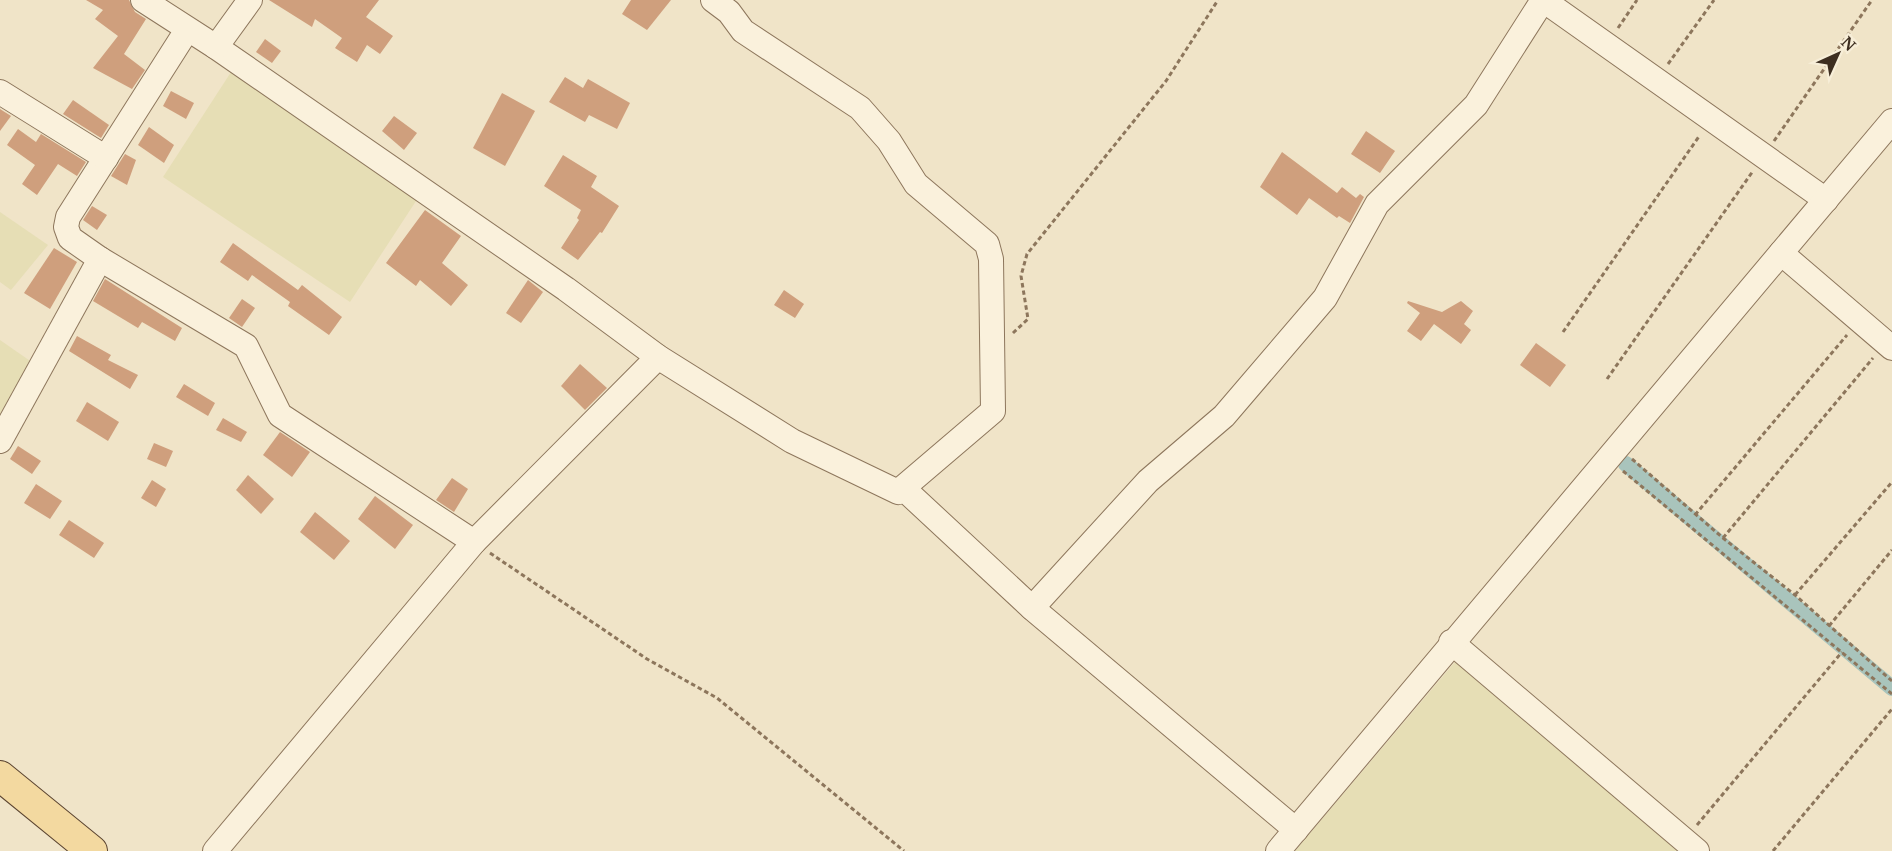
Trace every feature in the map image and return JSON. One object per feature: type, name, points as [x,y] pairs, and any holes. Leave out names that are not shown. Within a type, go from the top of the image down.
[{"type":"main road","points":[[0,776],[92,851]]},
{"type":"street","points":[[142,0],[216,47],[566,289],[658,357],[792,441],[898,492],[993,411],[994,350],[991,259],[987,244],[916,184],[889,141],[860,108],[782,54],[743,31],[729,12],[713,0]]},
{"type":"street","points":[[216,47],[250,0]]},
{"type":"street","points":[[1032,608],[1148,481],[1224,416],[1324,298],[1377,204],[1476,105],[1543,0],[1826,200]]},
{"type":"street","points":[[187,30],[67,222],[70,238],[100,259],[246,346],[280,415],[474,542]]},
{"type":"street","points":[[0,92],[106,158]]},
{"type":"street","points":[[1278,851],[1451,642],[1892,120]]},
{"type":"street","points":[[1781,253],[1889,346]]},
{"type":"street","points":[[0,441],[100,259]]},
{"type":"street","points":[[215,851],[474,542],[658,357]]},
{"type":"street","points":[[904,489],[1032,608],[1296,830]]},
{"type":"street","points":[[1451,642],[1691,846]]},
{"type":"path","points":[[994,350],[1028,319],[1021,276],[1028,255],[1166,81],[1218,0]]},
{"type":"path","points":[[1606,45],[1637,0]]},
{"type":"path","points":[[1656,80],[1714,0]]},
{"type":"path","points":[[1607,379],[1872,0]]},
{"type":"path","points":[[1563,332],[1711,119]]},
{"type":"path","points":[[1695,515],[1860,320]]},
{"type":"path","points":[[1723,538],[1889,346]]},
{"type":"path","points":[[1629,456],[1695,515],[1795,595],[1892,681]]},
{"type":"path","points":[[1619,468],[1892,694]]},
{"type":"path","points":[[1795,595],[1892,482]]},
{"type":"path","points":[[474,542],[647,658],[717,698],[904,851]]},
{"type":"path","points":[[1829,626],[1892,550]]},
{"type":"path","points":[[1691,846],[1842,652]]},
{"type":"path","points":[[1773,851],[1892,709]]},
{"type":"shaded area","points":[[233,69],[418,198],[350,302],[163,177]]},
{"type":"shaded area","points":[[0,212],[48,245],[11,290],[0,282]]},
{"type":"shaded area","points":[[0,340],[36,365],[0,426]]},
{"type":"shaded area","points":[[1455,662],[1678,851],[1295,851]]},
{"type":"building","points":[[86,0],[129,0],[135,12],[146,19],[124,54],[145,70],[132,89],[93,68],[118,36],[95,19],[103,10]]},
{"type":"building","points":[[269,0],[379,0],[366,17],[393,36],[380,54],[367,45],[357,62],[335,48],[342,38],[315,19],[312,27]]},
{"type":"building","points":[[631,0],[671,0],[647,30],[622,14]]},
{"type":"building","points":[[265,39],[281,51],[272,63],[256,52]]},
{"type":"building","points":[[565,77],[583,88],[588,79],[630,103],[617,129],[589,115],[585,122],[549,102]]},
{"type":"building","points":[[171,91],[194,103],[186,119],[163,106]]},
{"type":"building","points":[[502,93],[535,111],[505,166],[473,148]]},
{"type":"building","points":[[73,100],[109,125],[101,138],[63,114]]},
{"type":"building","points":[[0,109],[11,116],[0,131]]},
{"type":"building","points":[[394,116],[417,133],[404,150],[382,131]]},
{"type":"building","points":[[149,127],[174,145],[164,163],[138,145]]},
{"type":"building","points":[[18,129],[36,142],[41,134],[86,162],[77,176],[58,164],[37,195],[22,184],[35,165],[7,145]]},
{"type":"building","points":[[1366,131],[1395,151],[1380,173],[1351,154]]},
{"type":"building","points":[[1282,152],[1337,193],[1342,187],[1356,198],[1360,194],[1364,197],[1350,223],[1339,216],[1337,218],[1309,198],[1297,215],[1260,187]]},
{"type":"building","points":[[125,154],[136,160],[127,185],[111,176]]},
{"type":"building","points":[[563,155],[597,176],[591,187],[619,206],[602,233],[600,232],[578,260],[561,248],[579,220],[577,218],[581,210],[544,186]]},
{"type":"building","points":[[92,206],[107,215],[97,230],[83,220]]},
{"type":"building","points":[[425,210],[461,236],[442,263],[468,285],[451,306],[420,280],[416,286],[386,263]]},
{"type":"building","points":[[233,243],[298,290],[302,285],[342,317],[329,335],[288,306],[290,302],[252,275],[248,281],[220,262]]},
{"type":"building","points":[[54,248],[77,262],[50,309],[24,293]]},
{"type":"building","points":[[105,279],[182,328],[175,341],[142,322],[138,328],[93,301]]},
{"type":"building","points":[[528,280],[543,292],[521,323],[506,313]]},
{"type":"building","points":[[784,290],[804,304],[795,318],[774,305]]},
{"type":"building","points":[[242,299],[255,308],[242,327],[229,318]]},
{"type":"building","points":[[1408,301],[1442,312],[1461,301],[1473,311],[1464,324],[1471,330],[1461,344],[1434,324],[1421,341],[1407,331],[1420,313],[1407,303]]},
{"type":"building","points":[[77,336],[111,355],[108,360],[138,375],[130,389],[69,351]]},
{"type":"building","points":[[1536,343],[1566,365],[1550,387],[1520,365]]},
{"type":"building","points":[[580,364],[607,388],[585,410],[561,386]]},
{"type":"building","points":[[184,384],[215,403],[208,416],[176,397]]},
{"type":"building","points":[[87,402],[119,422],[108,441],[76,421]]},
{"type":"building","points":[[223,418],[247,432],[241,442],[216,430]]},
{"type":"building","points":[[280,432],[310,452],[292,477],[263,455]]},
{"type":"building","points":[[154,443],[173,451],[166,467],[147,459]]},
{"type":"building","points":[[18,446],[41,461],[32,474],[10,459]]},
{"type":"building","points":[[248,475],[274,499],[261,514],[236,490]]},
{"type":"building","points":[[452,478],[468,489],[454,512],[436,500]]},
{"type":"building","points":[[152,480],[166,489],[156,507],[141,498]]},
{"type":"building","points":[[36,484],[62,501],[50,519],[24,503]]},
{"type":"building","points":[[375,496],[413,525],[395,549],[358,519]]},
{"type":"building","points":[[315,512],[350,541],[334,560],[300,532]]},
{"type":"building","points":[[69,520],[104,543],[94,558],[59,535]]},
{"type":"waterway","points":[[1626,464],[1892,688]]}]
